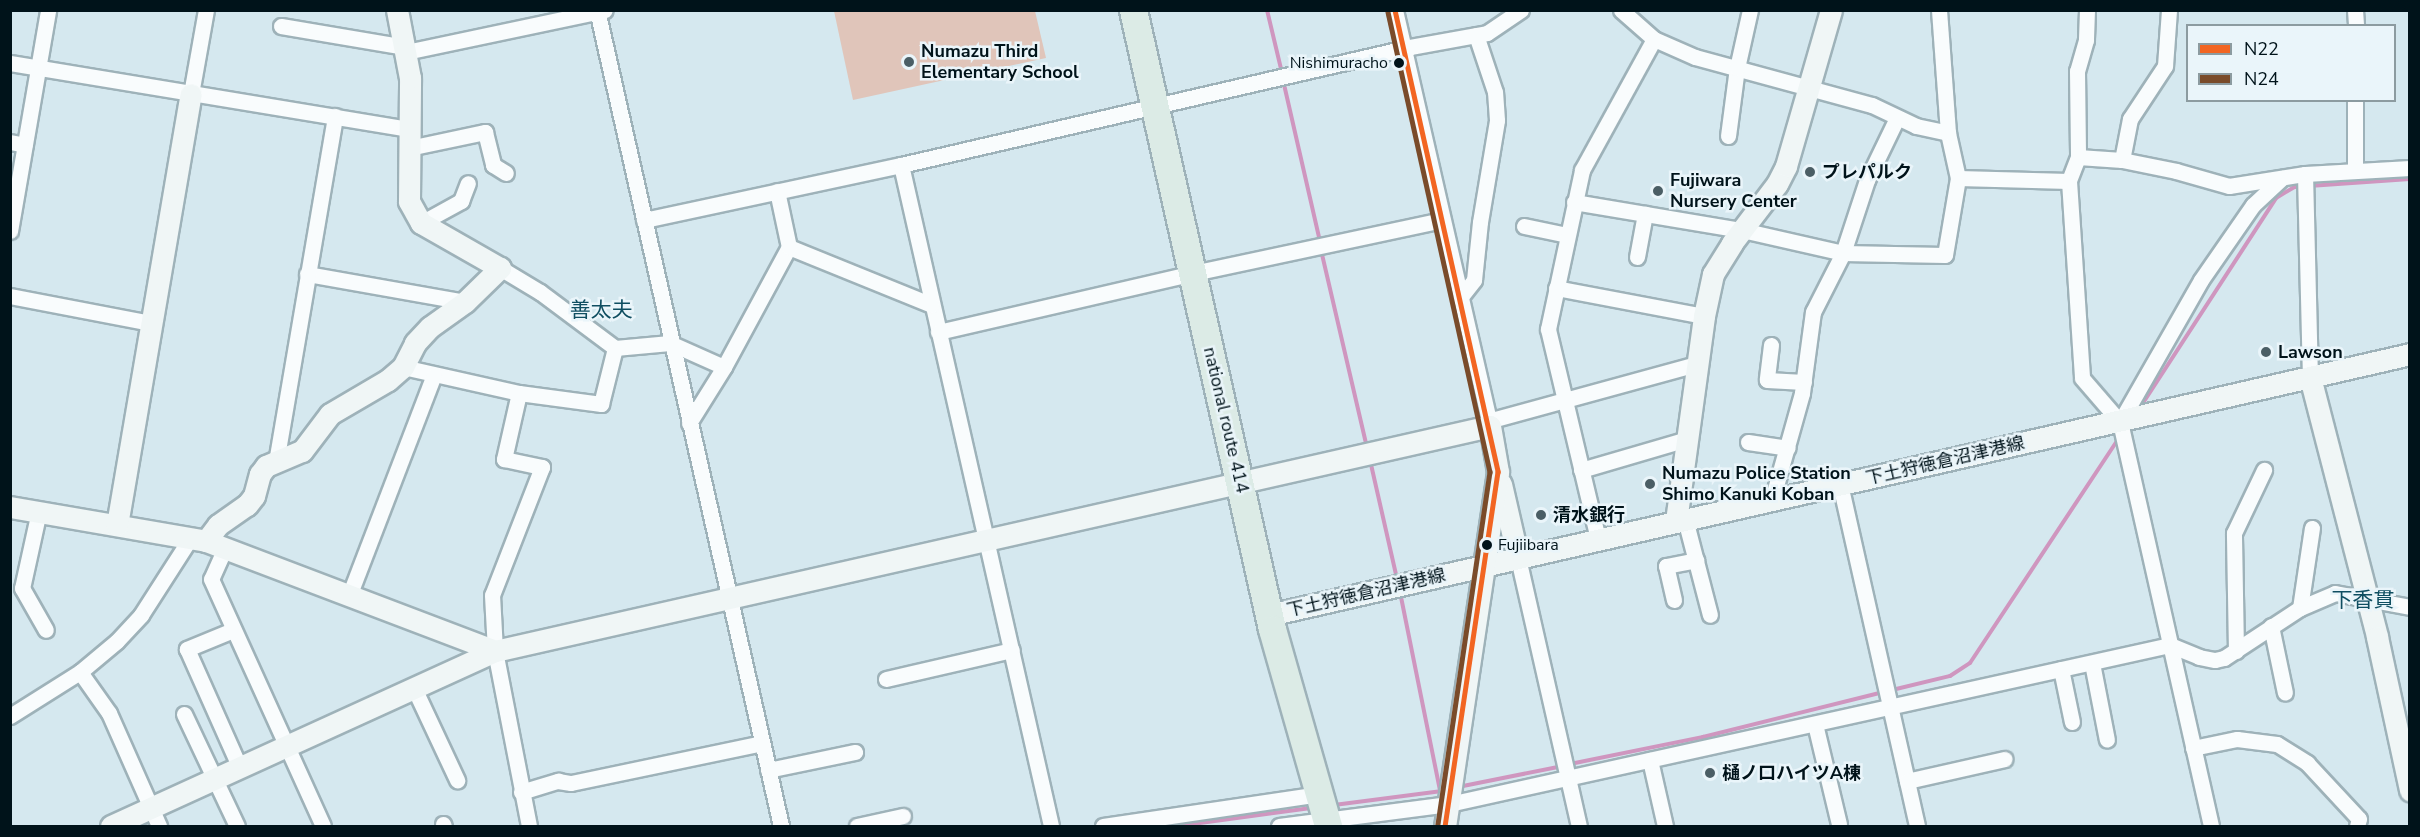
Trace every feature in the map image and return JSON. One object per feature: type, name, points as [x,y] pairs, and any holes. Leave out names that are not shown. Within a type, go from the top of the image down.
[{"type":"highway","name":"national route 414","points":[[1133,10],[1269,615],[1325,813]]},
{"type":"street","points":[[10,231],[18,143],[39,68],[48,10]]},
{"type":"street","points":[[117,525],[150,323],[206,10]]},
{"type":"street","points":[[397,10],[406,50],[411,101],[409,201],[421,223],[540,292],[615,348],[670,344],[724,368]]},
{"type":"street","points":[[1395,10],[1579,826]]},
{"type":"street","points":[[644,220],[901,165],[1291,74],[1487,33],[1521,10]]},
{"type":"street","points":[[1621,10],[1654,39],[1695,57],[1809,86],[1872,105],[1897,118],[1948,133]]},
{"type":"street","points":[[1728,136],[1737,68],[1750,10]]},
{"type":"street","points":[[1710,615],[1696,560],[1681,520],[1687,439],[1704,316],[1713,274],[1742,230],[1777,184],[1786,166],[1831,10]]},
{"type":"street","points":[[1574,202],[1742,230],[1843,254],[1945,255],[1958,177],[1948,133],[1938,10]]},
{"type":"street","points":[[2087,10],[2086,40],[2077,71],[2078,157],[2069,181],[2082,378],[2120,422],[2211,826]]},
{"type":"street","points":[[2122,160],[2130,119],[2164,66],[2169,10]]},
{"type":"street","points":[[281,26],[406,50],[600,11],[670,344],[781,826]]},
{"type":"street","points":[[1460,298],[1474,280],[1480,222],[1497,120],[1495,93],[1476,35]]},
{"type":"street","points":[[1598,539],[1548,328],[1582,170],[1654,39]]},
{"type":"street","points":[[10,63],[335,116],[409,138],[486,132],[493,165],[506,173]]},
{"type":"street","points":[[2355,102],[2355,171]]},
{"type":"street","points":[[276,462],[335,116]]},
{"type":"street","points":[[1772,500],[1788,448],[1804,382],[1813,312],[1843,254],[1867,180],[1897,118]]},
{"type":"street","points":[[2078,157],[2122,160],[2176,171],[2229,186],[2305,174],[2409,168]]},
{"type":"street","points":[[901,165],[1051,826]]},
{"type":"street","points":[[2305,174],[2310,377],[2366,598],[2409,790]]},
{"type":"street","points":[[1958,177],[2069,181]]},
{"type":"street","points":[[2120,422],[2200,280],[2253,205],[2282,178]]},
{"type":"street","points":[[421,223],[462,201],[468,183]]},
{"type":"street","points":[[689,423],[724,368],[789,247],[777,191]]},
{"type":"street","points":[[1637,257],[1645,214]]},
{"type":"street","points":[[938,332],[1193,273],[1442,220]]},
{"type":"street","points":[[1524,226],[1568,235]]},
{"type":"street","points":[[789,247],[932,305]]},
{"type":"street","points":[[10,716],[80,672],[117,641],[207,542],[218,525],[247,505],[254,496],[260,474],[266,466],[302,451],[330,414],[388,380],[402,367],[416,343],[430,327],[465,302],[500,268]]},
{"type":"street","points":[[307,274],[465,302]]},
{"type":"street","points":[[1556,288],[1704,316]]},
{"type":"street","points":[[10,297],[150,323]]},
{"type":"street","points":[[1771,345],[1767,380],[1804,382]]},
{"type":"street","points":[[402,367],[519,393],[601,404],[615,348]]},
{"type":"street","name":"下土狩徳倉沼津港線","points":[[1269,615],[2409,354]]},
{"type":"street","points":[[111,826],[155,818],[214,780],[495,651],[1368,454],[1489,423],[1697,364]]},
{"type":"street","points":[[349,596],[434,375]]},
{"type":"street","points":[[519,393],[504,459],[542,467],[492,595],[495,651],[521,792],[530,826]]},
{"type":"street","points":[[1581,470],[1687,439]]},
{"type":"street","points":[[1748,442],[1788,448]]},
{"type":"street","points":[[2236,651],[2234,533],[2264,470]]},
{"type":"street","points":[[1445,826],[1498,472]]},
{"type":"street","points":[[1840,484],[1917,826]]},
{"type":"street","points":[[10,507],[207,542],[495,651]]},
{"type":"street","points":[[39,511],[22,588],[46,630]]},
{"type":"street","points":[[2300,608],[2312,528]]},
{"type":"street","points":[[207,542],[212,579],[323,826]]},
{"type":"street","points":[[1674,600],[1666,566],[1696,560]]},
{"type":"street","points":[[1103,826],[1449,804],[1815,724],[1889,703],[2092,663],[2170,645],[2215,660],[2236,651],[2300,608],[2335,593],[2409,607]]},
{"type":"street","points":[[2271,626],[2285,693]]},
{"type":"street","points":[[233,630],[187,649],[240,768]]},
{"type":"street","points":[[886,679],[1012,650]]},
{"type":"street","points":[[2092,663],[2107,740]]},
{"type":"street","points":[[2061,669],[2072,722]]},
{"type":"street","points":[[80,672],[109,713],[155,818]]},
{"type":"street","points":[[414,688],[457,780]]},
{"type":"street","points":[[184,714],[237,826]]},
{"type":"street","points":[[1815,724],[1839,824]]},
{"type":"street","points":[[2193,748],[2237,739],[2277,744],[2307,763],[2359,819],[2357,826]]},
{"type":"street","points":[[521,792],[558,781],[582,780],[762,743]]},
{"type":"street","points":[[768,770],[855,752]]},
{"type":"street","points":[[1907,781],[2005,759]]},
{"type":"street","points":[[1650,760],[1665,826]]},
{"type":"street","points":[[1279,826],[1325,813]]},
{"type":"street","points":[[857,826],[903,816]]},
{"type":"shaded area","points":[[834,11],[1035,11],[1046,58],[853,100]]},
{"type":"waterway","points":[[1267,10],[1282,73]]},
{"type":"waterway","points":[[1283,80],[1320,242]]},
{"type":"waterway","points":[[2309,186],[2410,179]]},
{"type":"waterway","points":[[2143,403],[2276,198],[2294,187],[2301,187]]},
{"type":"waterway","points":[[1321,250],[1367,447]]},
{"type":"waterway","points":[[1892,690],[1950,676],[1970,663],[2116,442]]},
{"type":"waterway","points":[[1370,460],[1397,579]]},
{"type":"waterway","points":[[1400,592],[1440,791]]},
{"type":"waterway","points":[[1570,764],[1703,737],[1884,692]]},
{"type":"waterway","points":[[1458,787],[1563,766]]},
{"type":"waterway","points":[[1334,805],[1442,791]]},
{"type":"waterway","points":[[1178,826],[1311,808]]},
{"type":"transit line","name":"N22","points":[[1395,10],[1498,472],[1445,826]]},
{"type":"transit line","name":"N24","points":[[1388,12],[1490,472],[1438,825]]},
{"type":"place","name":"Numazu Third Elementary School","points":[[909,62]]},
{"type":"place","name":"Nishimuracho","points":[[1399,63]]},
{"type":"place","name":"プレパルク","points":[[1810,172]]},
{"type":"place","name":"Fujiwara Nursery Center","points":[[1658,191]]},
{"type":"place","name":"Lawson","points":[[2266,352]]},
{"type":"place","name":"Numazu Police Station Shimo Kanuki Koban","points":[[1650,484]]},
{"type":"place","name":"清水銀行","points":[[1541,515]]},
{"type":"place","name":"Fujiibara","points":[[1487,545]]},
{"type":"place","name":"樋ノ口ハイツA棟","points":[[1710,773]]},
{"type":"district","name":"善太夫","points":[[601,310]]},
{"type":"district","name":"下香貫","points":[[2363,600]]}]
